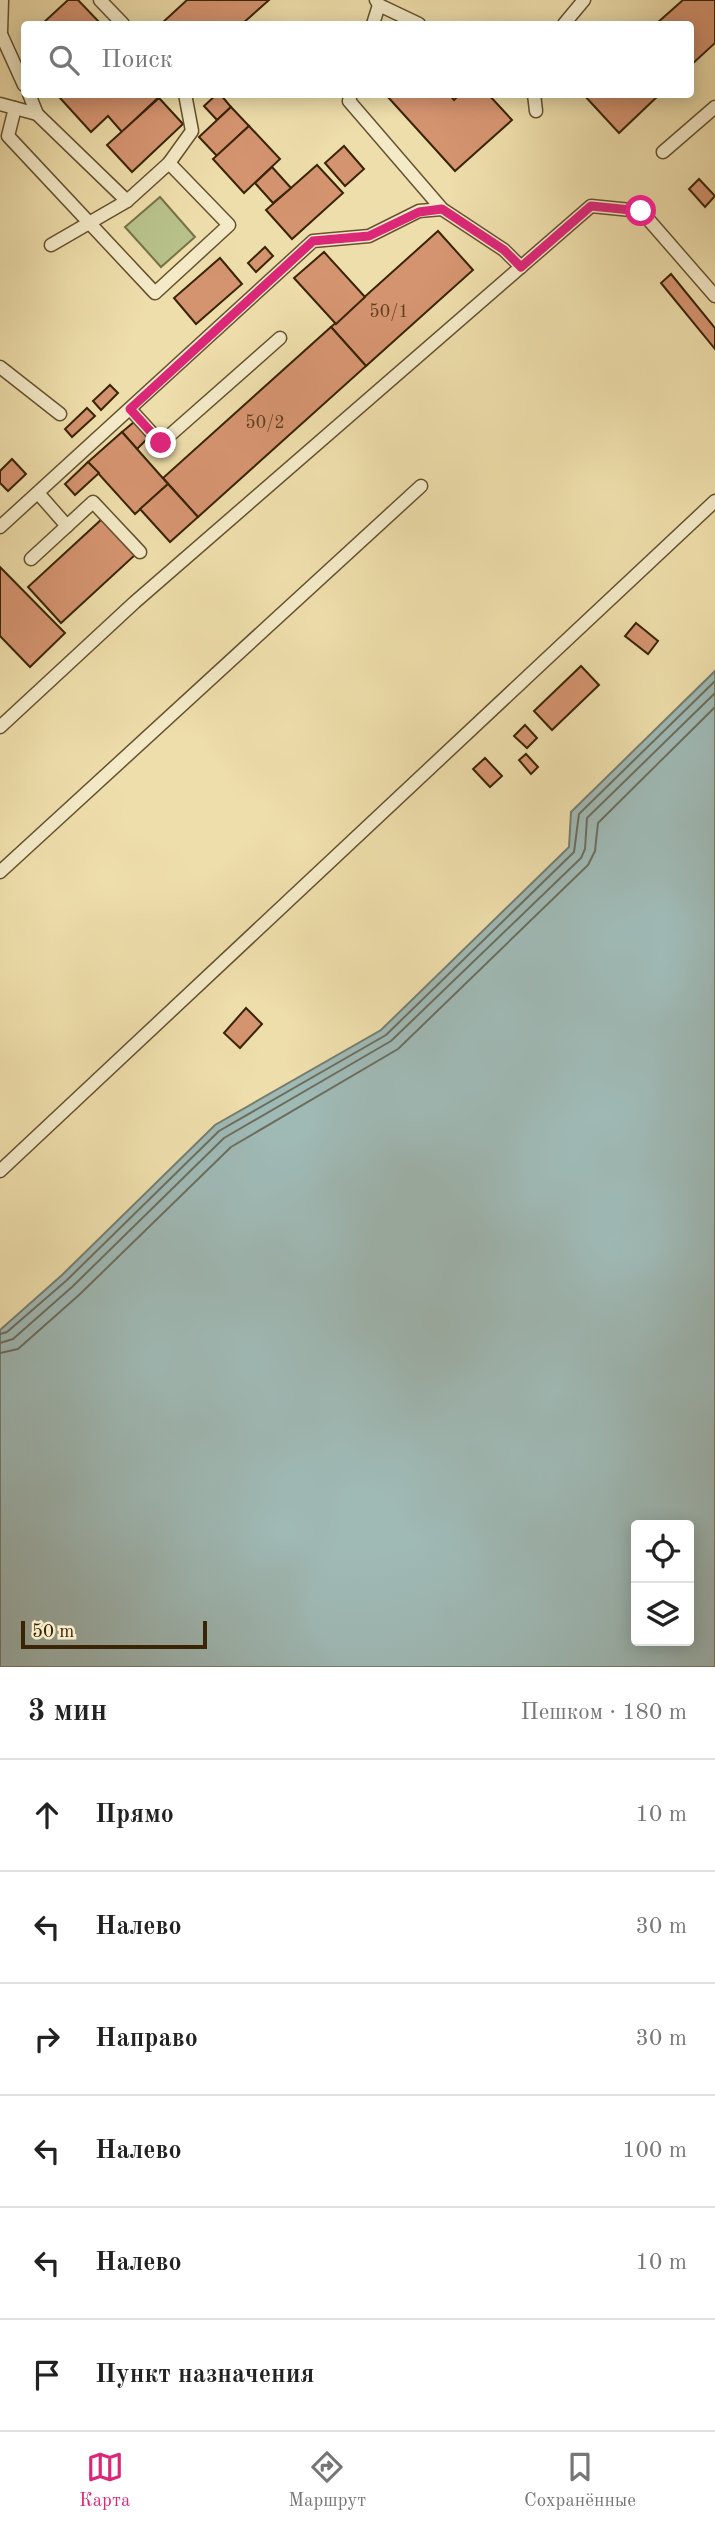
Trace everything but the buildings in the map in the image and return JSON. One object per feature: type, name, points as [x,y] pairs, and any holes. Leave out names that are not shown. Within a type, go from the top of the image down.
[{"type":"lane","points":[[2,0],[0,32],[21,78]]},
{"type":"lane","points":[[100,0],[120,21]]},
{"type":"lane","points":[[566,21],[584,0]]},
{"type":"lane","points":[[374,21],[377,2],[413,21]]},
{"type":"lane","points":[[31,98],[37,114],[127,201]]},
{"type":"lane","points":[[51,245],[127,201],[169,163],[192,131],[186,98]]},
{"type":"lane","points":[[350,98],[349,101],[442,209],[504,250],[521,267]]},
{"type":"lane","points":[[534,98],[536,111]]},
{"type":"lane","points":[[0,104],[37,114]]},
{"type":"lane","points":[[663,152],[715,107]]},
{"type":"lane","points":[[15,108],[8,136],[155,293],[229,225],[169,163]]},
{"type":"lane","points":[[0,727],[135,602],[591,206],[641,211],[715,296]]},
{"type":"lane","points":[[0,527],[313,241],[369,236],[419,212],[442,209]]},
{"type":"lane","points":[[130,409],[161,443],[280,338]]},
{"type":"lane","points":[[0,367],[60,414]]},
{"type":"lane","points":[[0,872],[421,486]]},
{"type":"lane","points":[[38,493],[66,526]]},
{"type":"lane","points":[[0,1171],[715,501]]},
{"type":"lane","points":[[31,559],[93,502],[140,552]]},
{"type":"green space","points":[[160,197],[195,237],[161,267],[125,227]]},
{"type":"water","points":[[715,671],[715,1667],[0,1667],[0,1330],[62,1275],[215,1125],[381,1030],[569,847],[571,812]]},
{"type":"route","points":[[161,443],[130,409],[313,241],[369,236],[419,212],[442,209],[504,250],[521,267],[591,206],[641,211]]}]
